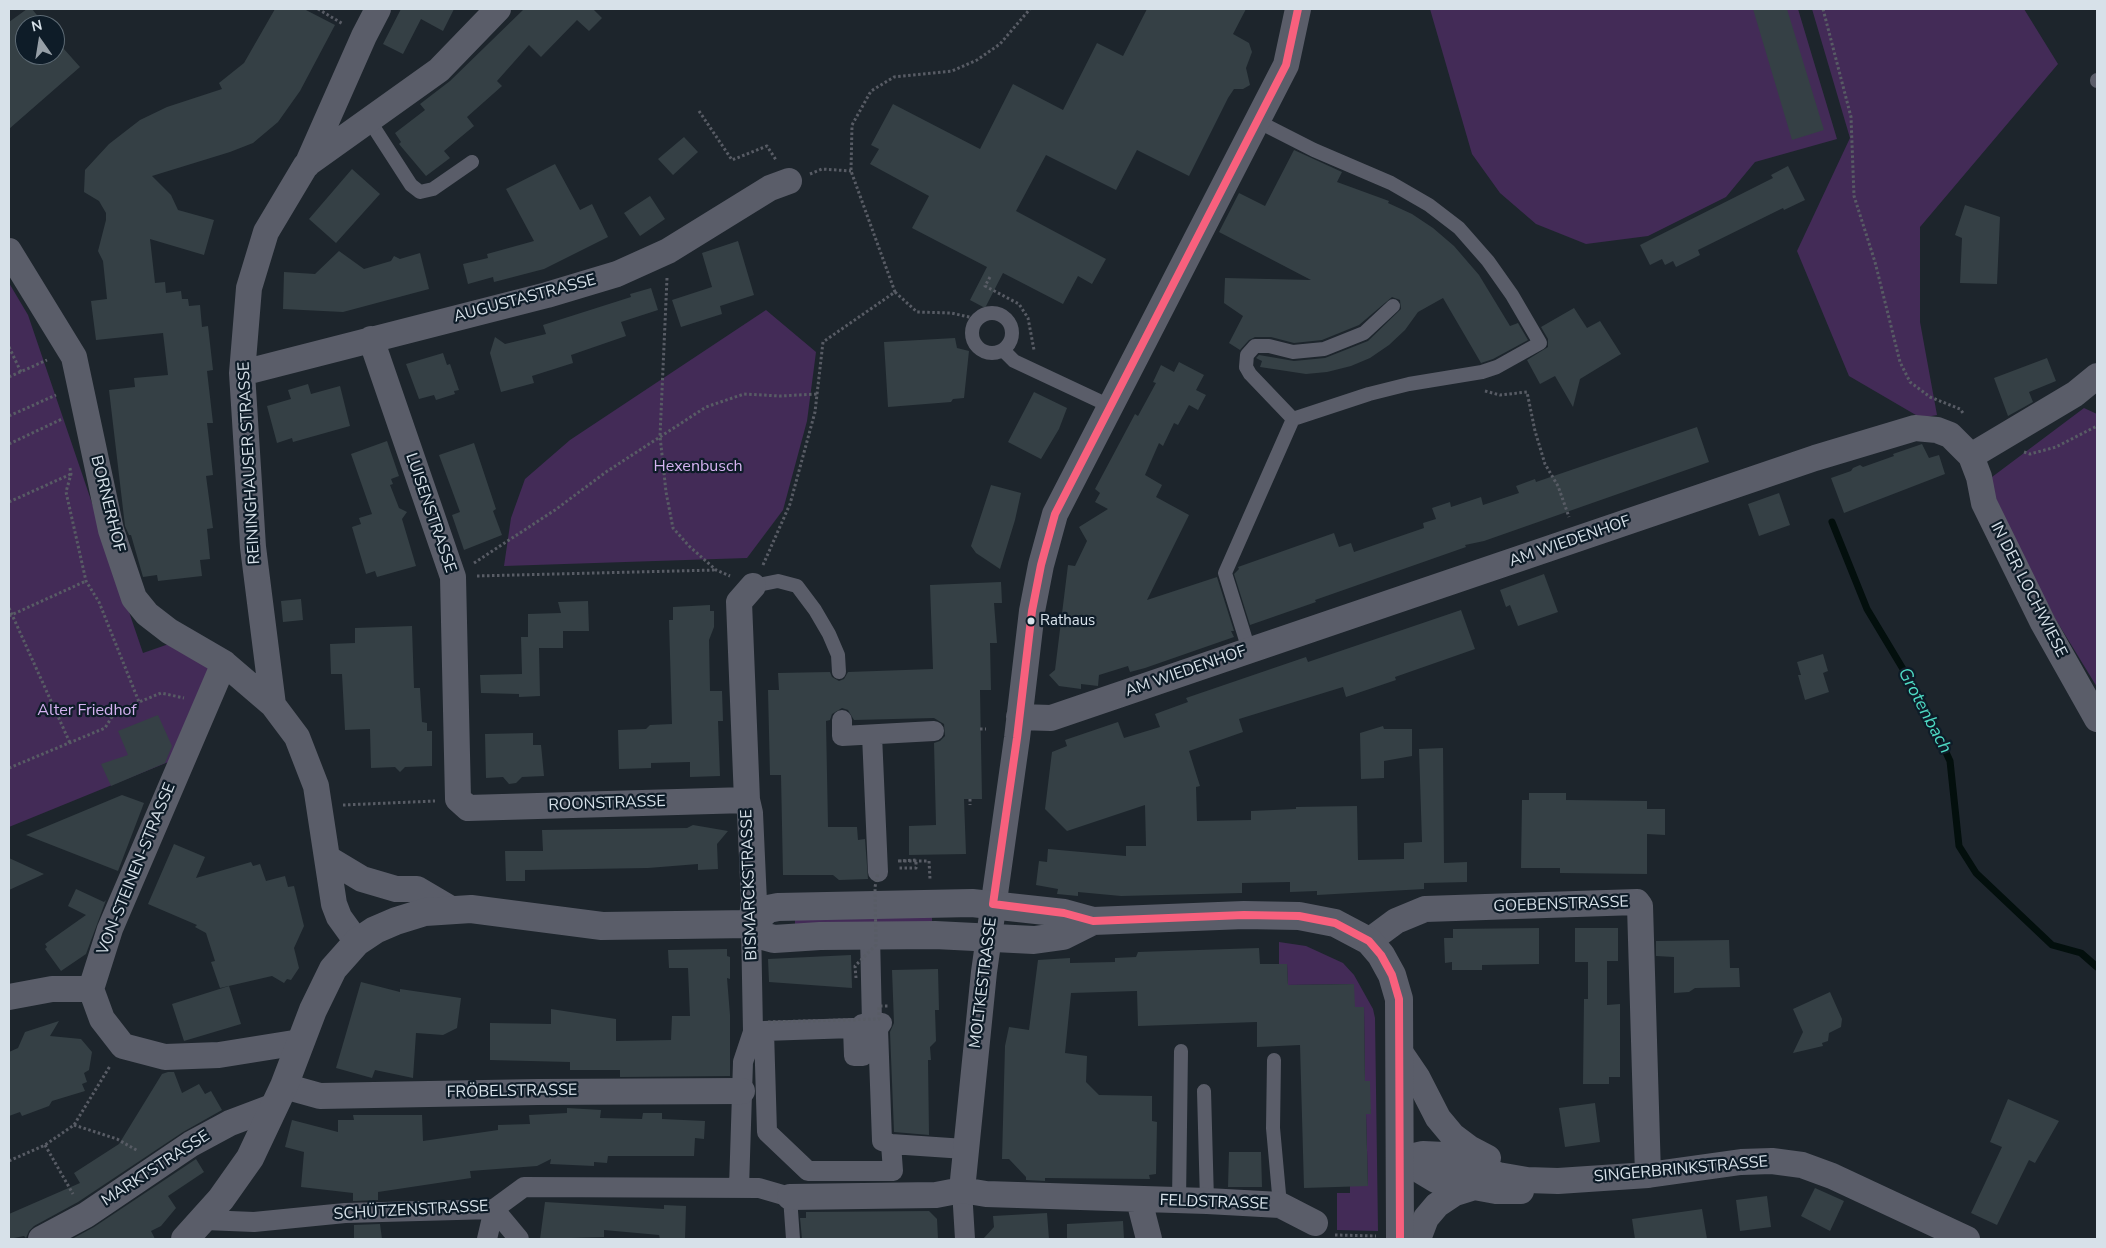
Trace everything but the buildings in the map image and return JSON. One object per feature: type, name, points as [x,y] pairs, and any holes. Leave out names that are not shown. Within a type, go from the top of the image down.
[{"type":"street","points":[[306,165],[378,9]]},
{"type":"street","name":"REININGHAUSER STRASSE","points":[[357,942],[339,917],[334,904],[316,786],[297,737],[273,705],[253,547],[242,373],[249,288],[266,232],[306,165],[439,70],[498,9]]},
{"type":"street","name":"MOLTKESTRASSE","points":[[965,1239],[962,1190],[965,1149],[993,904],[1037,582],[1055,514],[1286,66],[1298,9]]},
{"type":"street","name":"AUGUSTASTRASSE","points":[[242,373],[608,277],[668,251],[770,188],[789,181]]},
{"type":"street","name":"BORNERHOF","points":[[9,251],[74,357],[111,530],[134,598],[147,614],[169,631],[224,663],[273,705]]},
{"type":"street","name":"LUISENSTRASSE","points":[[371,339],[453,577],[463,804]]},
{"type":"street","points":[[1981,451],[2075,394],[2097,376]]},
{"type":"street","name":"AM WIEDENHOF","points":[[1019,717],[1051,718],[1815,458],[1915,428],[1937,430],[1981,451]]},
{"type":"street","name":"IN DER LOCHWIESE","points":[[1981,451],[1979,477],[1984,503],[2043,623],[2097,719]]},
{"type":"street","name":"BISMARCKSTRASSE","points":[[739,1188],[743,1062],[756,1052],[753,1032],[751,924],[754,902],[750,813],[747,800],[739,602],[753,586]]},
{"type":"street","name":"VON-STEINEN-STRASSE","points":[[91,990],[110,929],[224,663]]},
{"type":"street","points":[[842,720],[842,736],[934,731]]},
{"type":"street","points":[[872,735],[878,872]]},
{"type":"street","name":"ROONSTRASSE","points":[[463,804],[747,800]]},
{"type":"street","points":[[327,858],[362,879],[396,889],[417,889],[451,909]]},
{"type":"street","name":"GOEBENSTRASSE","points":[[1369,941],[1396,921],[1425,909],[1637,902],[1640,906],[1648,1176]]},
{"type":"street","points":[[185,1239],[205,1220],[237,1180],[279,1096],[323,987],[333,969],[357,942],[375,930],[425,912],[451,909],[471,909],[602,926],[751,924],[768,909],[778,907],[955,903],[993,904],[1064,913],[1093,921],[1244,915],[1299,916],[1335,923],[1369,941],[1381,955],[1396,987],[1399,999],[1401,1160],[1391,1238]]},
{"type":"street","points":[[751,924],[762,936],[774,939],[946,935],[1034,940],[1063,936],[1093,921]]},
{"type":"street","points":[[870,936],[872,1024]]},
{"type":"street","points":[[9,997],[52,989],[91,990],[102,1019],[123,1046],[165,1057],[219,1055],[300,1042]]},
{"type":"street","points":[[892,1144],[892,1171],[808,1171],[767,1132],[756,1052],[764,1032],[853,1028],[854,1056],[863,1056],[862,1024],[882,1023],[878,1029],[882,1141],[892,1144],[965,1149]]},
{"type":"street","name":"SINGERBRINKSTRASSE","points":[[1400,1052],[1417,1077],[1438,1118],[1453,1136],[1468,1148],[1497,1162],[1558,1181]]},
{"type":"street","name":"FRÖBELSTRASSE","points":[[279,1096],[742,1091]]},
{"type":"street","name":"MARKTSTRASSE","points":[[41,1239],[86,1215],[192,1144],[279,1096]]},
{"type":"street","name":"SINGERBRINKSTRASSE","points":[[1401,1160],[1423,1154],[1444,1155],[1498,1175],[1527,1180],[1558,1181],[1648,1176],[1741,1162],[1772,1160],[1802,1165],[1832,1176],[1967,1239]]},
{"type":"street","name":"SINGERBRINKSTRASSE","points":[[1401,1160],[1436,1180],[1471,1188],[1520,1192],[1558,1181]]},
{"type":"street","name":"SCHÜTZENSTRASSE","points":[[205,1220],[254,1222],[345,1213],[494,1209],[524,1187],[759,1188],[790,1197],[936,1195],[962,1190]]},
{"type":"street","name":"SINGERBRINKSTRASSE","points":[[1418,1239],[1426,1218],[1437,1205],[1455,1193],[1471,1188]]},
{"type":"street","name":"FELDSTRASSE","points":[[962,1190],[986,1194],[1280,1205],[1315,1223]]},
{"type":"street","name":"FELDSTRASSE","points":[[1139,1200],[1149,1239]]},
{"type":"street","points":[[487,1239],[494,1209]]},
{"type":"street","points":[[494,1209],[519,1239]]},
{"type":"lane","points":[[369,120],[411,185],[420,192],[433,190],[472,162]]},
{"type":"lane","points":[[1249,650],[1225,573],[1293,419],[1368,394],[1409,384],[1482,372],[1497,367],[1540,343],[1512,294],[1488,261],[1459,228],[1429,205],[1391,183],[1314,150],[1257,121]]},
{"type":"lane","points":[[1293,419],[1250,374],[1246,367],[1247,354],[1256,346],[1269,346],[1293,352],[1324,349],[1364,333],[1393,306]]},
{"type":"lane","points":[[996,314],[1008,320],[1011,326],[1011,340],[1003,350],[991,353],[975,343],[973,330],[978,319],[996,314]]},
{"type":"lane","points":[[1003,350],[1014,361],[1110,406]]},
{"type":"lane","points":[[753,586],[778,581],[797,586],[815,610],[829,634],[838,655],[839,672]]},
{"type":"lane","points":[[1179,1200],[1181,1051]]},
{"type":"lane","points":[[1274,1060],[1273,1128],[1280,1205]]},
{"type":"lane","points":[[1204,1092],[1207,1201]]},
{"type":"lane","points":[[790,1197],[793,1239]]},
{"type":"path","points":[[978,319],[951,313],[917,312],[895,292],[851,171],[852,125],[871,91],[894,77],[952,72],[977,60],[1000,44],[1030,9]]},
{"type":"path","points":[[1823,9],[1851,117],[1854,196],[1875,262],[1900,362],[1910,382],[1930,397],[1960,409],[1966,416]]},
{"type":"path","points":[[698,111],[732,160],[768,146],[789,181],[822,169],[851,171]]},
{"type":"path","points":[[453,577],[716,570],[689,546],[673,528],[666,492],[660,436],[668,251]]},
{"type":"path","points":[[990,277],[986,286],[1020,304],[1028,318],[1035,353]]},
{"type":"path","points":[[753,586],[790,504],[816,412],[823,342],[895,292]]},
{"type":"path","points":[[9,377],[48,360],[55,355],[64,340]]},
{"type":"path","points":[[9,347],[21,372]]},
{"type":"path","points":[[48,360],[50,369]]},
{"type":"path","points":[[54,386],[58,403]]},
{"type":"path","points":[[1500,395],[1527,392],[1535,431],[1545,464],[1558,486],[1577,540]]},
{"type":"path","points":[[453,577],[555,510],[606,472],[706,407],[744,394],[780,396],[817,394]]},
{"type":"path","points":[[9,416],[56,395]]},
{"type":"path","points":[[60,410],[64,428]]},
{"type":"path","points":[[9,444],[62,418]]},
{"type":"path","points":[[1981,451],[2030,454],[2056,447],[2097,426]]},
{"type":"path","points":[[70,465],[71,474],[66,492],[86,581],[99,602],[139,702]]},
{"type":"path","points":[[9,502],[71,474]]},
{"type":"path","points":[[10,616],[86,581]]},
{"type":"path","points":[[9,608],[10,616],[70,743]]},
{"type":"path","points":[[9,768],[105,728],[115,712],[161,693],[207,702]]},
{"type":"path","points":[[980,729],[986,729]]},
{"type":"path","points":[[970,799],[970,805]]},
{"type":"path","points":[[320,806],[463,804]]},
{"type":"path","points":[[896,861],[916,860],[916,868],[902,868]]},
{"type":"path","points":[[902,861],[929,861],[930,880]]},
{"type":"path","points":[[856,978],[856,966],[876,945],[875,887],[878,872]]},
{"type":"path","points":[[768,1022],[879,1019],[879,1006],[888,1006]]},
{"type":"path","points":[[9,1161],[45,1144],[74,1125],[123,1046]]},
{"type":"path","points":[[74,1125],[117,1139]]},
{"type":"path","points":[[45,1144],[65,1179]]},
{"type":"path","points":[[1337,1236],[1391,1238]]},
{"type":"green space","points":[[1430,9],[1798,9],[1837,139],[1755,162],[1726,197],[1648,236],[1586,244],[1536,224],[1500,193],[1472,154]]},
{"type":"green space","points":[[1812,9],[2024,9],[2058,64],[1920,227],[1920,322],[1937,415],[1921,418],[1849,376],[1797,251],[1850,138]]},
{"type":"green space","name":"Alter Friedhof","points":[[9,283],[28,315],[143,653],[189,637],[213,674],[183,756],[9,827]]},
{"type":"green space","name":"Hexenbusch","points":[[766,310],[816,352],[807,421],[783,510],[747,558],[504,566],[511,518],[525,479],[570,440]]},
{"type":"green space","points":[[2084,408],[2097,414],[2097,687],[2056,620],[1992,496],[1988,480]]},
{"type":"green space","points":[[932,915],[932,923],[795,930],[795,919]]},
{"type":"green space","points":[[1279,942],[1306,946],[1343,963],[1354,975],[1373,1009],[1375,1018],[1378,1231],[1337,1230],[1337,1193],[1350,1193],[1350,1186],[1368,1186],[1366,1114],[1371,1114],[1365,1081],[1364,1007],[1352,1007],[1354,984],[1288,985],[1287,964],[1279,964]]},
{"type":"waterway","name":"Grotenbach","points":[[1832,522],[1867,609],[1921,699],[1950,761],[1959,846],[1976,873],[2052,945],[2081,953],[2097,967]]},
{"type":"transit line","points":[[1298,9],[1286,65],[1055,514],[1041,565],[1032,611],[1017,738],[993,904],[1064,913],[1093,921],[1244,915],[1299,916],[1335,923],[1369,941],[1381,955],[1392,975],[1399,999],[1400,1239]]},
{"type":"place","name":"Rathaus","points":[[1031,621]]}]
